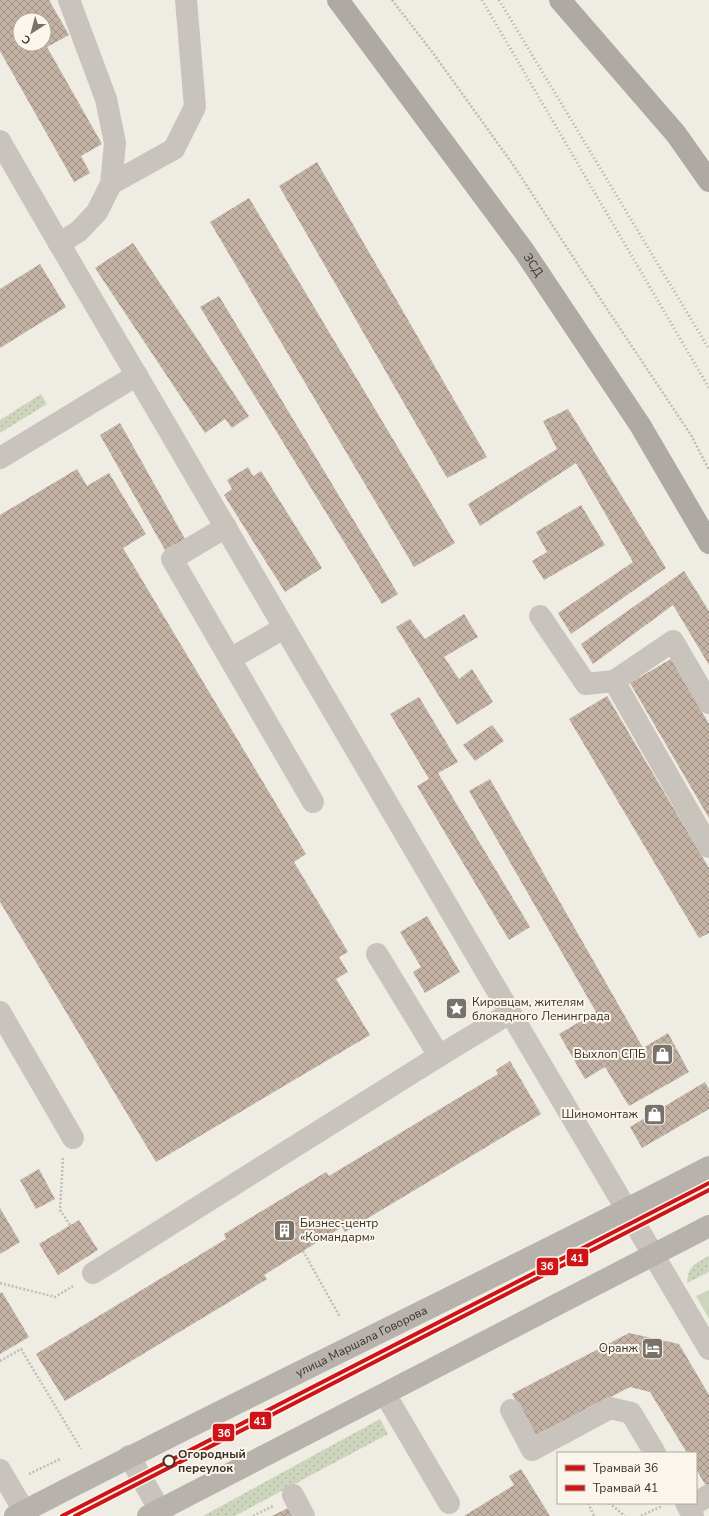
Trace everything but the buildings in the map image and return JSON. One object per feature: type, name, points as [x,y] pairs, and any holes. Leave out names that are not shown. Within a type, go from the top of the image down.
[{"type":"highway","name":"ЗСД","points":[[338,0],[524,251],[640,425],[709,543]]},
{"type":"highway","points":[[560,0],[676,134],[709,181]]},
{"type":"main road","name":"улица Маршала Говорова","points":[[22,1514],[130,1456],[627,1210],[709,1167]]},
{"type":"main road","points":[[157,1514],[709,1226]]},
{"type":"street","points":[[59,244],[79,232],[97,212],[111,184],[115,143],[106,99],[69,0]]},
{"type":"street","points":[[111,184],[174,149],[195,107],[186,0]]},
{"type":"street","points":[[0,141],[284,628],[709,1349]]},
{"type":"street","points":[[0,458],[137,375]]},
{"type":"street","points":[[226,527],[172,559],[313,802]]},
{"type":"street","points":[[540,616],[586,684],[614,681],[672,641],[709,703]]},
{"type":"street","points":[[230,659],[284,628]]},
{"type":"street","points":[[614,681],[709,847]]},
{"type":"street","points":[[378,954],[438,1056]]},
{"type":"street","points":[[0,1012],[73,1138]]},
{"type":"street","points":[[93,1274],[438,1056],[510,1013]]},
{"type":"street","points":[[385,1394],[450,1503]]},
{"type":"street","points":[[511,1410],[532,1450],[610,1408],[631,1413],[654,1452]]},
{"type":"street","points":[[130,1456],[157,1514]]},
{"type":"street","points":[[0,1470],[22,1514]]},
{"type":"street","points":[[293,1495],[304,1516]]},
{"type":"street","points":[[697,1503],[709,1495]]},
{"type":"path","points":[[392,0],[433,53],[514,166],[599,298],[691,435],[709,470]]},
{"type":"path","points":[[70,1225],[60,1210],[62,1160],[73,1138]]},
{"type":"path","points":[[303,1251],[340,1317]]},
{"type":"path","points":[[0,1283],[55,1297],[93,1274]]},
{"type":"path","points":[[0,1361],[21,1349],[81,1449]]},
{"type":"path","points":[[588,1504],[594,1516]]},
{"type":"path","points":[[610,1504],[625,1516]]},
{"type":"path","points":[[641,1516],[665,1504]]},
{"type":"green space","points":[[41,394],[47,404],[0,433],[0,420]]},
{"type":"green space","points":[[709,1256],[709,1272],[687,1283],[689,1273],[693,1266]]},
{"type":"green space","points":[[709,1290],[709,1319],[696,1296]]},
{"type":"green space","points":[[380,1419],[388,1434],[235,1516],[203,1516]]},
{"type":"railway","points":[[482,0],[709,388]]},
{"type":"railway","points":[[499,0],[709,349]]},
{"type":"tram line","name":"36","points":[[62,1516],[709,1183]]},
{"type":"tram line","name":"41","points":[[75,1516],[709,1190]]},
{"type":"place","name":"Кировцам, жителям блокадного Ленинграда","points":[[456,1009]]},
{"type":"place","name":"Выхлоп СПБ","points":[[662,1054]]},
{"type":"place","name":"Шиномонтаж","points":[[654,1114]]},
{"type":"place","name":"Бизнес-центр «Командарм»","points":[[284,1230]]},
{"type":"place","name":"Оранж","points":[[653,1348]]},
{"type":"place","name":"Огородный переулок","points":[[169,1461]]}]
